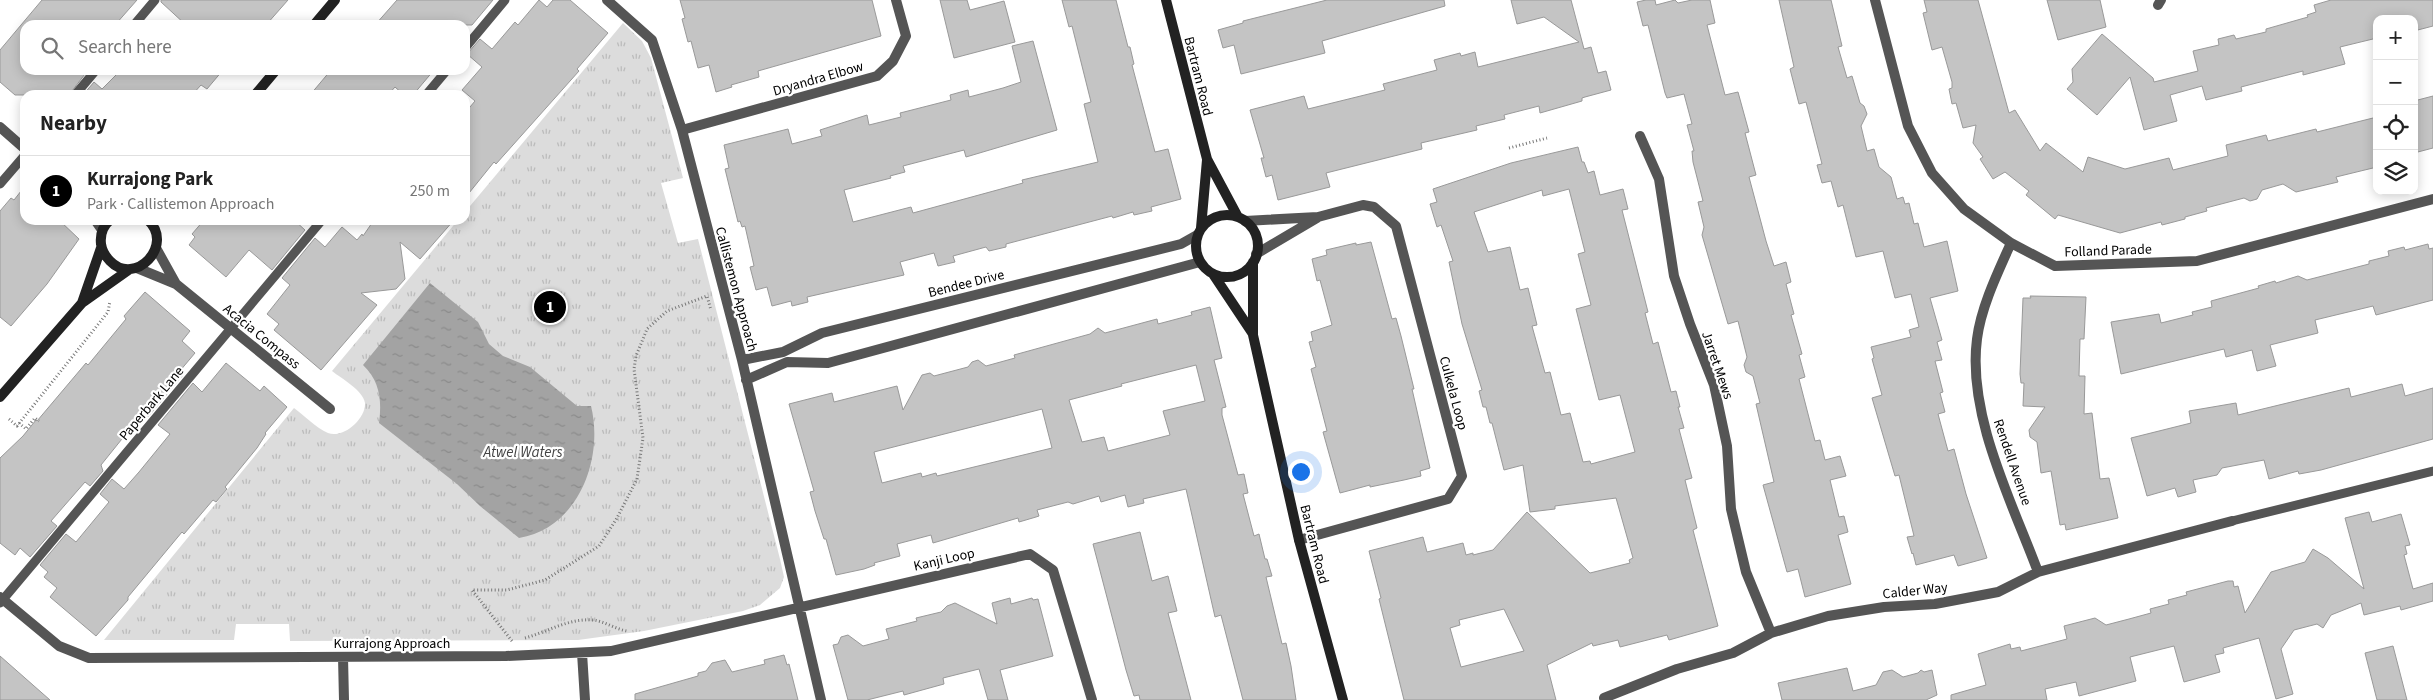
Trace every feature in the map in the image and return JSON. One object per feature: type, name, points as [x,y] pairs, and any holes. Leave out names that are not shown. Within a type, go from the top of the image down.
[{"type":"street","points":[[318,20],[335,0]]},
{"type":"street","name":"Callistemon Approach","points":[[607,0],[652,40],[682,130],[742,360],[799,606]]},
{"type":"street","name":"Dryandra Elbow","points":[[682,130],[877,76],[893,61],[906,36],[896,0]]},
{"type":"street","name":"Bartram Road","points":[[1166,0],[1207,159],[1242,219]]},
{"type":"street","name":"Folland Parade","points":[[1875,0],[1908,126],[1932,173],[1964,209],[2011,243],[2055,266],[2197,261],[2433,199]]},
{"type":"street","points":[[259,90],[272,75]]},
{"type":"street","points":[[0,127],[20,145]]},
{"type":"street","name":"Jarret Mews","points":[[1640,136],[1660,179],[1674,276],[1690,324],[1714,385],[1726,446],[1731,509],[1746,572],[1771,633]]},
{"type":"street","name":"Bartram Road","points":[[1199,232],[1207,159]]},
{"type":"street","name":"Culkela Loop","points":[[1242,219],[1318,218],[1363,205],[1374,207],[1396,226],[1462,476],[1448,499],[1298,540]]},
{"type":"street","points":[[1228,215],[1242,219],[1254,232],[1258,246],[1255,258],[1248,269],[1231,277],[1213,274],[1200,262],[1196,254],[1199,232],[1208,220],[1218,216],[1228,215]]},
{"type":"street","name":"Culkela Loop","points":[[1255,258],[1318,218]]},
{"type":"street","points":[[98,225],[102,230]]},
{"type":"street","points":[[82,303],[101,248],[102,230],[106,225]]},
{"type":"street","points":[[151,225],[155,231]]},
{"type":"street","points":[[0,397],[82,303],[153,256],[156,248],[155,231],[158,225]]},
{"type":"street","name":"Bendee Drive","points":[[742,360],[783,352],[822,333],[1180,244],[1199,232]]},
{"type":"street","name":"Rendell Avenue","points":[[2011,243],[1993,283],[1976,339],[1976,382],[1989,442],[2038,572]]},
{"type":"street","points":[[101,248],[112,264],[134,268]]},
{"type":"street","name":"Acacia Compass","points":[[156,248],[176,284]]},
{"type":"street","name":"Bartram Road","points":[[1255,258],[1253,335],[1298,540],[1343,700]]},
{"type":"street","points":[[746,380],[787,362],[828,363],[1200,262]]},
{"type":"street","name":"Acacia Compass","points":[[134,268],[176,284],[330,409]]},
{"type":"street","name":"Bartram Road","points":[[1213,274],[1253,335]]},
{"type":"street","name":"Calder Way","points":[[1604,698],[1677,669],[1733,653],[1771,633],[1828,616],[1884,607],[1935,604],[1998,592],[2038,572],[2232,521]]},
{"type":"street","name":"Kanji Loop","points":[[799,606],[1030,554],[1053,570],[1092,700]]},
{"type":"street","name":"Kurrajong Approach","points":[[1,600],[59,646],[89,658],[506,656],[611,651],[799,606]]},
{"type":"street","points":[[799,606],[822,700]]},
{"type":"street","points":[[582,652],[587,698]]},
{"type":"street","points":[[343,657],[344,700]]},
{"type":"lane","points":[[138,20],[155,0]]},
{"type":"lane","points":[[470,42],[505,0]]},
{"type":"lane","points":[[79,90],[92,75]]},
{"type":"lane","points":[[430,90],[443,75]]},
{"type":"lane","points":[[0,184],[20,161]]},
{"type":"lane","name":"Paperbark Lane","points":[[1,600],[318,225]]},
{"type":"lane","points":[[2232,521],[2433,471]]},
{"type":"path","points":[[1509,148],[1547,138]]},
{"type":"path","points":[[631,632],[615,629],[594,620],[566,623],[513,642],[472,590],[507,590],[545,580],[599,546],[617,518],[637,479],[643,438],[634,369],[636,356],[647,329],[667,311],[707,296],[711,310]]},
{"type":"path","points":[[9,419],[17,426],[108,312],[111,298]]},
{"type":"path","points":[[19,423],[26,429],[35,418],[38,420]]},
{"type":"green space","points":[[623,23],[642,41],[651,58],[683,178],[661,183],[678,243],[698,239],[780,559],[784,577],[780,588],[760,605],[743,611],[644,631],[578,640],[290,641],[289,624],[236,624],[234,640],[104,640],[294,408],[328,433],[340,433],[358,421],[364,409],[365,403],[363,398],[356,389],[332,371],[454,225],[470,225],[470,206]]},
{"type":"water","name":"Atwel Waters","points":[[430,283],[478,322],[489,344],[503,356],[530,367],[577,406],[591,406],[594,426],[594,447],[590,468],[582,488],[572,506],[540,532],[519,538],[457,484],[379,423],[380,399],[373,378],[363,365]]},
{"type":"building","points":[[42,0],[137,0],[119,20],[25,20]]},
{"type":"building","points":[[161,0],[288,0],[270,20],[181,20]]},
{"type":"building","points":[[397,0],[493,0],[472,25],[470,25],[470,20],[379,20]]},
{"type":"building","points":[[539,0],[547,7],[553,0],[570,0],[608,33],[577,69],[579,71],[496,164],[494,162],[470,192],[470,107],[475,101],[470,97],[470,90],[462,90],[482,67],[470,57],[470,51],[480,39],[492,49],[515,22],[518,25]]},
{"type":"building","points":[[680,0],[872,0],[881,36],[758,71],[759,77],[731,85],[732,87],[716,92],[709,65],[698,68],[691,41],[688,42],[682,19],[685,18]]},
{"type":"building","points":[[940,0],[967,0],[970,10],[1004,1],[1015,42],[954,58]]},
{"type":"building","points":[[1062,0],[1116,0],[1128,47],[1130,47],[1134,64],[1132,65],[1155,152],[1168,149],[1181,199],[1151,207],[1152,211],[1134,215],[1133,212],[1113,218],[1112,216],[1006,244],[1006,247],[989,251],[986,247],[953,256],[955,262],[938,266],[934,253],[900,262],[904,275],[807,297],[808,302],[792,306],[791,301],[772,306],[767,287],[756,290],[750,267],[754,266],[745,226],[742,227],[740,221],[738,222],[725,169],[729,168],[724,145],[788,129],[792,144],[822,136],[820,130],[867,115],[869,125],[901,117],[900,113],[951,100],[950,95],[968,90],[969,97],[1021,82],[1012,46],[1033,41],[1057,130],[966,157],[964,150],[903,166],[905,172],[890,176],[891,178],[844,190],[853,222],[911,207],[913,213],[1023,183],[1022,180],[1098,162],[1084,104],[1091,102],[1072,26],[1069,27]]},
{"type":"building","points":[[1327,0],[1444,0],[1445,6],[1322,41],[1325,53],[1241,74],[1234,45],[1223,48],[1218,30],[1243,23],[1243,21]]},
{"type":"building","points":[[1511,0],[1571,0],[1584,49],[1591,47],[1598,73],[1606,71],[1611,90],[1582,98],[1582,101],[1540,113],[1539,106],[1504,115],[1505,119],[1476,126],[1477,130],[1421,143],[1422,149],[1326,173],[1330,187],[1278,200],[1272,175],[1266,177],[1261,158],[1264,158],[1250,110],[1304,96],[1308,109],[1385,90],[1383,84],[1437,70],[1434,60],[1460,53],[1461,56],[1475,52],[1478,67],[1579,42],[1544,17],[1517,24]]},
{"type":"building","points":[[1655,0],[1656,5],[1675,0],[1678,3],[1692,0],[1710,0],[1715,23],[1707,25],[1725,95],[1738,92],[1749,132],[1745,133],[1756,175],[1749,177],[1766,241],[1774,266],[1786,262],[1791,282],[1786,284],[1794,314],[1791,315],[1802,354],[1799,355],[1805,377],[1799,379],[1815,441],[1820,440],[1825,460],[1840,456],[1846,476],[1830,480],[1839,517],[1844,516],[1848,532],[1838,535],[1851,584],[1805,597],[1798,569],[1787,572],[1763,485],[1774,482],[1756,404],[1760,403],[1753,376],[1746,372],[1744,365],[1747,357],[1738,321],[1728,324],[1702,235],[1704,227],[1698,202],[1703,201],[1693,162],[1692,151],[1694,151],[1687,125],[1692,124],[1684,94],[1667,98],[1665,93],[1648,25],[1643,26],[1637,2]]},
{"type":"building","points":[[1779,0],[1831,0],[1842,46],[1838,47],[1847,78],[1852,76],[1860,103],[1864,106],[1867,114],[1861,126],[1867,151],[1874,149],[1879,167],[1891,177],[1897,199],[1903,197],[1905,204],[1909,203],[1914,224],[1918,223],[1924,247],[1947,241],[1958,291],[1930,298],[1942,340],[1937,342],[1942,360],[1935,361],[1943,392],[1940,393],[1945,412],[1938,414],[1948,451],[1954,449],[1966,494],[1987,558],[1958,566],[1954,555],[1916,565],[1907,537],[1914,536],[1899,475],[1895,476],[1872,398],[1882,395],[1872,359],[1874,358],[1871,347],[1911,337],[1909,330],[1919,327],[1911,294],[1895,298],[1883,251],[1856,257],[1843,205],[1838,207],[1831,181],[1822,183],[1817,165],[1822,164],[1806,102],[1799,104],[1790,69],[1794,67]]},
{"type":"building","points":[[1924,0],[1978,0],[2009,113],[2015,110],[2040,151],[2046,143],[2083,172],[2088,157],[2125,169],[2169,158],[2173,170],[2228,156],[2226,145],[2266,135],[2268,141],[2316,129],[2317,132],[2373,118],[2373,168],[2336,177],[2338,182],[2296,192],[2283,184],[2262,190],[2257,199],[2250,201],[2244,198],[2206,208],[2207,211],[2185,217],[2185,219],[2162,225],[2161,222],[2120,233],[2058,215],[2055,219],[2026,195],[2029,191],[2005,172],[1993,179],[1980,159],[1983,157],[1973,143],[1976,125],[1963,128],[1956,103],[1952,104],[1949,89],[1952,88],[1952,82],[1942,47],[1932,50],[1923,13],[1927,12]]},
{"type":"building","points":[[2047,0],[2100,0],[2106,27],[2058,40]]},
{"type":"building","points":[[2331,0],[2433,0],[2433,26],[2418,30],[2418,15],[2373,15],[2373,39],[2340,47],[2345,64],[2303,75],[2303,71],[2241,87],[2242,91],[2206,100],[2202,86],[2170,95],[2177,121],[2144,130],[2130,77],[2097,115],[2067,89],[2073,82],[2072,69],[2102,34],[2153,78],[2154,82],[2198,71],[2193,51],[2219,45],[2218,39],[2234,35],[2236,39],[2266,32],[2266,29],[2308,17],[2307,15],[2316,12],[2314,5]]},
{"type":"building","points":[[20,26],[20,75],[84,75],[73,90],[20,90],[20,95],[15,95],[0,82],[0,50]]},
{"type":"building","points":[[116,75],[219,75],[207,89],[201,85],[196,90],[87,90],[94,82],[102,89]]},
{"type":"building","points":[[327,75],[430,75],[417,90],[398,90],[395,87],[392,90],[314,90]]},
{"type":"building","points":[[2433,96],[2433,148],[2418,152],[2418,105],[2418,100]]},
{"type":"building","points":[[1578,147],[1582,162],[1584,162],[1588,173],[1594,171],[1600,195],[1623,189],[1628,209],[1622,210],[1648,312],[1645,313],[1653,344],[1658,342],[1671,392],[1676,391],[1680,407],[1678,407],[1684,428],[1679,429],[1692,478],[1685,480],[1697,528],[1693,530],[1718,626],[1669,640],[1667,635],[1620,647],[1618,640],[1593,646],[1592,643],[1547,665],[1556,700],[1404,700],[1369,551],[1423,537],[1427,552],[1463,543],[1466,555],[1473,553],[1473,555],[1493,550],[1527,512],[1590,573],[1630,563],[1629,560],[1633,558],[1616,498],[1555,506],[1555,509],[1530,512],[1523,465],[1504,470],[1492,423],[1490,423],[1486,407],[1483,407],[1479,391],[1482,390],[1462,324],[1449,262],[1453,261],[1441,225],[1437,227],[1430,204],[1437,202],[1433,189],[1511,163]],"holes":[[[1569,189],[1585,252],[1578,254],[1591,305],[1576,309],[1599,400],[1620,395],[1635,452],[1591,464],[1590,461],[1583,462],[1570,413],[1561,415],[1550,372],[1545,373],[1532,326],[1537,325],[1528,288],[1520,290],[1510,247],[1488,252],[1474,212],[1542,190],[1543,196]],[[1504,609],[1524,651],[1461,667],[1450,628],[1460,625],[1459,620]]]},
{"type":"building","points":[[20,192],[20,225],[64,225],[79,239],[47,284],[11,326],[0,317],[0,211],[11,198],[14,200]]},
{"type":"building","points":[[200,225],[300,225],[305,230],[272,270],[249,250],[226,277],[189,245],[195,237],[192,234]]},
{"type":"building","points":[[371,225],[450,225],[420,259],[400,242],[405,279],[396,289],[361,293],[377,305],[321,370],[274,330],[279,324],[267,314],[290,285],[282,278],[315,238],[325,247],[342,227],[357,240],[362,234],[363,236]]},
{"type":"building","points":[[1371,242],[1392,319],[1396,318],[1401,336],[1430,468],[1420,471],[1421,476],[1370,487],[1370,485],[1340,493],[1323,432],[1327,431],[1311,369],[1316,367],[1309,342],[1313,341],[1311,332],[1332,325],[1320,280],[1317,281],[1312,259],[1327,255],[1326,250],[1356,243],[1356,245]]},
{"type":"building","points":[[2428,244],[2429,249],[2433,248],[2433,300],[2376,315],[2373,306],[2315,320],[2318,333],[2270,345],[2276,366],[2257,371],[2252,350],[2226,357],[2224,349],[2121,374],[2111,322],[2159,314],[2161,323],[2193,315],[2192,312],[2212,307],[2211,301],[2259,288],[2258,286],[2298,276],[2307,280],[2369,264],[2369,261],[2389,256],[2388,251],[2404,247],[2405,250]]},
{"type":"building","points":[[145,292],[190,331],[182,341],[195,353],[179,372],[183,375],[148,417],[146,415],[136,427],[134,424],[101,465],[103,471],[90,486],[85,482],[51,521],[57,526],[30,557],[20,548],[15,555],[0,543],[0,458],[37,421],[86,363],[88,365],[126,319],[124,316]]},
{"type":"building","points":[[2030,296],[2086,297],[2084,339],[2080,339],[2079,376],[2085,376],[2084,414],[2092,413],[2100,479],[2109,478],[2118,518],[2066,530],[2065,524],[2060,525],[2051,471],[2041,473],[2037,442],[2030,437],[2029,430],[2045,407],[2023,406],[2024,383],[2021,383],[2020,374],[2023,298],[2031,298]]},
{"type":"building","points":[[1210,307],[1222,358],[1214,360],[1226,407],[1222,408],[1222,415],[1238,475],[1244,474],[1248,493],[1243,494],[1254,536],[1259,534],[1265,559],[1267,559],[1272,576],[1266,577],[1282,644],[1286,643],[1296,700],[1243,700],[1221,615],[1215,617],[1186,489],[1143,499],[1144,503],[1128,507],[1125,495],[1101,502],[1099,496],[1073,504],[1068,502],[1037,510],[1039,516],[1036,517],[1019,522],[1018,518],[933,543],[931,535],[897,544],[900,556],[874,563],[875,565],[864,569],[836,575],[826,539],[824,539],[815,511],[810,492],[814,491],[789,404],[832,393],[834,402],[897,386],[903,410],[922,375],[930,373],[934,376],[968,367],[972,362],[978,360],[986,366],[1015,358],[1014,355],[1090,334],[1098,328],[1105,333],[1157,319],[1158,324],[1192,315],[1191,312]],"holes":[[[1196,365],[1205,401],[1163,411],[1170,435],[1108,451],[1104,437],[1082,442],[1069,400],[1122,386],[1121,384]],[[1042,409],[1052,448],[937,476],[936,473],[922,477],[921,473],[882,483],[874,452]]]},
{"type":"building","points":[[226,363],[260,391],[264,386],[287,407],[225,487],[227,489],[216,502],[213,500],[184,534],[182,532],[128,597],[128,600],[96,636],[50,597],[57,588],[44,577],[48,572],[40,565],[66,534],[76,542],[109,502],[100,494],[112,479],[124,489],[170,434],[158,425],[193,383],[202,392]]},
{"type":"building","points":[[2402,384],[2405,396],[2433,388],[2433,439],[2321,470],[2299,474],[2298,471],[2269,479],[2264,460],[2222,468],[2217,475],[2193,480],[2196,492],[2178,497],[2175,488],[2147,496],[2131,438],[2191,423],[2189,411],[2236,403],[2238,415],[2349,388],[2351,397]]},
{"type":"building","points":[[2369,512],[2372,522],[2401,514],[2410,545],[2405,546],[2407,554],[2404,555],[2413,589],[2433,583],[2433,601],[2401,610],[2400,606],[2364,615],[2361,603],[2331,615],[2323,628],[2317,624],[2294,630],[2281,649],[2293,694],[2276,699],[2259,638],[2223,648],[2224,653],[2215,655],[2220,672],[2184,682],[2174,646],[2130,657],[2136,681],[2079,696],[2076,682],[2045,689],[2047,700],[1951,700],[1951,695],[1986,685],[1978,654],[2010,644],[2011,649],[2020,647],[2021,651],[2067,639],[2064,626],[2095,618],[2106,625],[2151,613],[2150,609],[2169,604],[2168,600],[2187,595],[2186,592],[2228,581],[2233,581],[2234,587],[2238,586],[2245,613],[2271,572],[2305,562],[2313,549],[2328,558],[2364,589],[2345,518]]},
{"type":"building","points":[[1140,532],[1152,581],[1168,576],[1177,611],[1168,613],[1191,700],[1140,700],[1139,695],[1134,696],[1126,670],[1093,544]]},
{"type":"building","points":[[1010,598],[1011,604],[1032,598],[1033,600],[1038,599],[1053,656],[1000,670],[1008,700],[988,700],[979,669],[943,678],[944,684],[904,695],[903,691],[867,700],[848,700],[833,645],[838,644],[841,637],[848,635],[863,646],[889,639],[886,629],[917,621],[916,618],[941,612],[947,606],[955,603],[997,624],[992,603]]},
{"type":"building","points":[[2393,646],[2407,700],[2377,700],[2365,653]]},
{"type":"building","points":[[784,655],[787,665],[789,664],[798,700],[635,700],[635,694],[698,676],[698,673],[706,671],[712,663],[725,660],[732,672],[765,664],[764,660]]},
{"type":"building","points":[[0,656],[50,700],[0,700]]},
{"type":"building","points":[[1847,668],[1853,691],[1876,685],[1883,672],[1892,670],[1903,677],[1918,673],[1921,670],[1924,672],[1932,670],[1937,695],[1926,700],[1782,700],[1778,683]]},
{"type":"place","name":"Kurrajong Park","points":[[550,307]]}]
